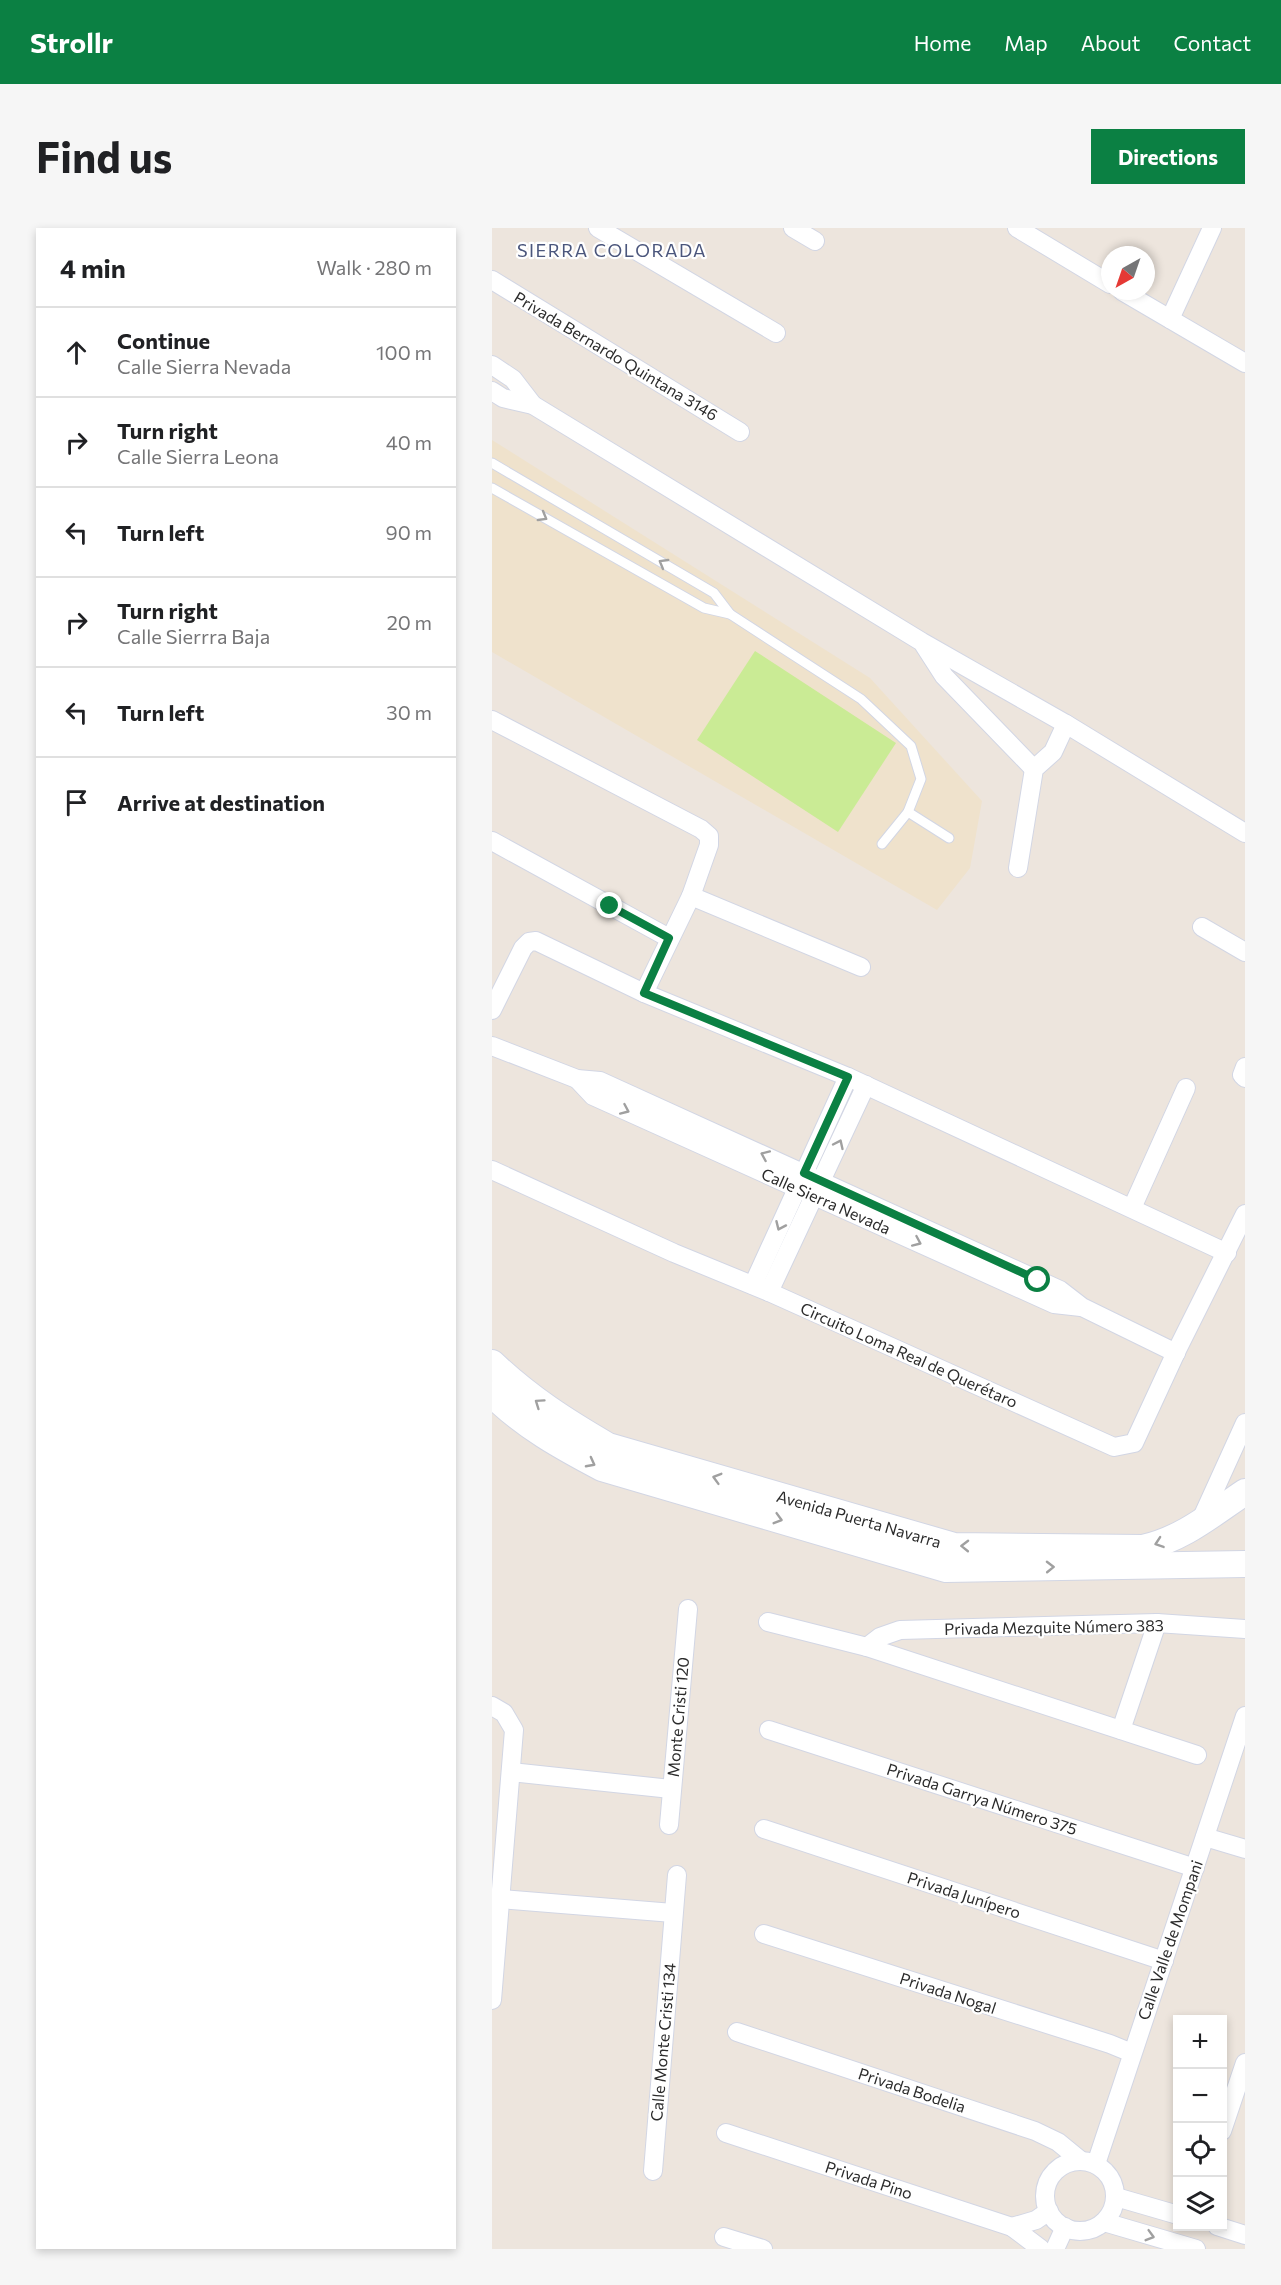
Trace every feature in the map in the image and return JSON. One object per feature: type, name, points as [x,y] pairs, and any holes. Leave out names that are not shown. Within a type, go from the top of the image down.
[{"type":"street","points":[[598,228],[776,333]]},
{"type":"street","points":[[793,228],[815,241]]},
{"type":"street","points":[[1017,228],[1101,279]]},
{"type":"street","points":[[1170,320],[1212,228]]},
{"type":"street","name":"Privada Bernardo Quintana 3146","points":[[492,280],[740,432]]},
{"type":"street","points":[[1137,300],[1245,363]]},
{"type":"street","points":[[492,365],[513,379],[533,405]]},
{"type":"street","points":[[492,391],[503,398],[533,405],[922,642],[1065,724],[1245,833]]},
{"type":"street","points":[[922,642],[944,676],[1034,769]]},
{"type":"street","points":[[492,720],[700,829],[709,836],[709,845],[691,896],[644,993]]},
{"type":"street","points":[[1018,868],[1034,769],[1053,752],[1065,724]]},
{"type":"street","points":[[492,841],[669,938]]},
{"type":"street","points":[[691,896],[861,967]]},
{"type":"street","points":[[1202,927],[1245,952]]},
{"type":"street","points":[[492,1010],[523,948],[529,942],[536,941],[644,993],[866,1085],[1227,1253]]},
{"type":"street","name":"Calle Sierra Nevada","points":[[492,1046],[577,1078],[600,1081],[1054,1304],[1082,1307],[1176,1353]]},
{"type":"street","points":[[1245,1067],[1242,1075],[1245,1078]]},
{"type":"street","points":[[761,1288],[800,1181],[848,1077]]},
{"type":"street","points":[[761,1288],[819,1189],[866,1085]]},
{"type":"street","points":[[1132,1208],[1186,1088]]},
{"type":"street","name":"Circuito Loma Real de Querétaro","points":[[492,1170],[1114,1447],[1134,1443],[1245,1214]]},
{"type":"street","name":"Avenida Puerta Navarra","points":[[492,1363],[519,1389],[564,1420],[608,1446],[946,1569],[1245,1564]]},
{"type":"street","name":"Avenida Puerta Navarra","points":[[492,1394],[505,1407],[549,1440],[602,1468],[743,1497],[954,1546],[1143,1548],[1162,1544],[1198,1526],[1245,1492]]},
{"type":"street","points":[[1193,1564],[1194,1539],[1198,1526],[1245,1423]]},
{"type":"street","name":"Monte Cristi 120","points":[[669,1825],[688,1609]]},
{"type":"street","points":[[768,1622],[867,1647],[1197,1755]]},
{"type":"street","points":[[1121,1730],[1157,1623]]},
{"type":"street","name":"Privada Mezquite Número 383","points":[[867,1647],[880,1636],[900,1630],[1157,1623],[1245,1629]]},
{"type":"street","points":[[492,1706],[504,1713],[513,1730],[511,1772],[498,1889],[492,2001]]},
{"type":"street","name":"Calle Valle de Mompani","points":[[1088,2162],[1132,2054],[1245,1716]]},
{"type":"street","name":"Privada Garrya Número 375","points":[[769,1730],[1195,1868]]},
{"type":"street","points":[[511,1772],[671,1789]]},
{"type":"street","name":"Privada Junípero","points":[[764,1829],[1164,1961]]},
{"type":"street","points":[[1204,1837],[1245,1849]]},
{"type":"street","name":"Calle Monte Cristi 134","points":[[653,2171],[677,1875]]},
{"type":"street","points":[[498,1889],[673,1913]]},
{"type":"street","name":"Privada Nogal","points":[[764,1934],[1110,2044],[1132,2054]]},
{"type":"street","name":"Privada Bodelia","points":[[737,2032],[1035,2131],[1058,2142],[1088,2162]]},
{"type":"street","points":[[1225,2123],[1245,2063]]},
{"type":"street","name":"Privada Pino","points":[[726,2133],[1012,2227],[1041,2249]]},
{"type":"street","points":[[1088,2162],[1107,2172],[1114,2184],[1116,2198],[1112,2211],[1104,2222],[1092,2229],[1078,2231],[1056,2221],[1049,2211],[1045,2198],[1047,2184],[1055,2171],[1066,2163],[1088,2162]]},
{"type":"street","points":[[1116,2198],[1173,2214]]},
{"type":"street","points":[[1012,2227],[1036,2220],[1049,2211]]},
{"type":"street","points":[[1104,2222],[1196,2249]]},
{"type":"street","points":[[1055,2249],[1065,2227]]},
{"type":"street","points":[[1227,2229],[1245,2235]]},
{"type":"street","points":[[724,2237],[763,2249]]},
{"type":"lane","points":[[492,463],[714,593],[730,614],[861,699],[911,746],[921,779],[908,812],[882,844]]},
{"type":"lane","points":[[492,488],[704,608],[730,614]]},
{"type":"lane","points":[[704,608],[714,593]]},
{"type":"lane","points":[[908,812],[949,838]]},
{"type":"shaded area","points":[[492,440],[870,678],[982,801],[970,868],[937,910],[492,652]]},
{"type":"green space","points":[[755,651],[896,743],[838,832],[697,740]]},
{"type":"district","name":"SIERRA COLORADA","points":[[612,251]]},
{"type":"route","points":[[610,906],[669,938],[644,993],[848,1077],[804,1173],[1038,1280]]}]
